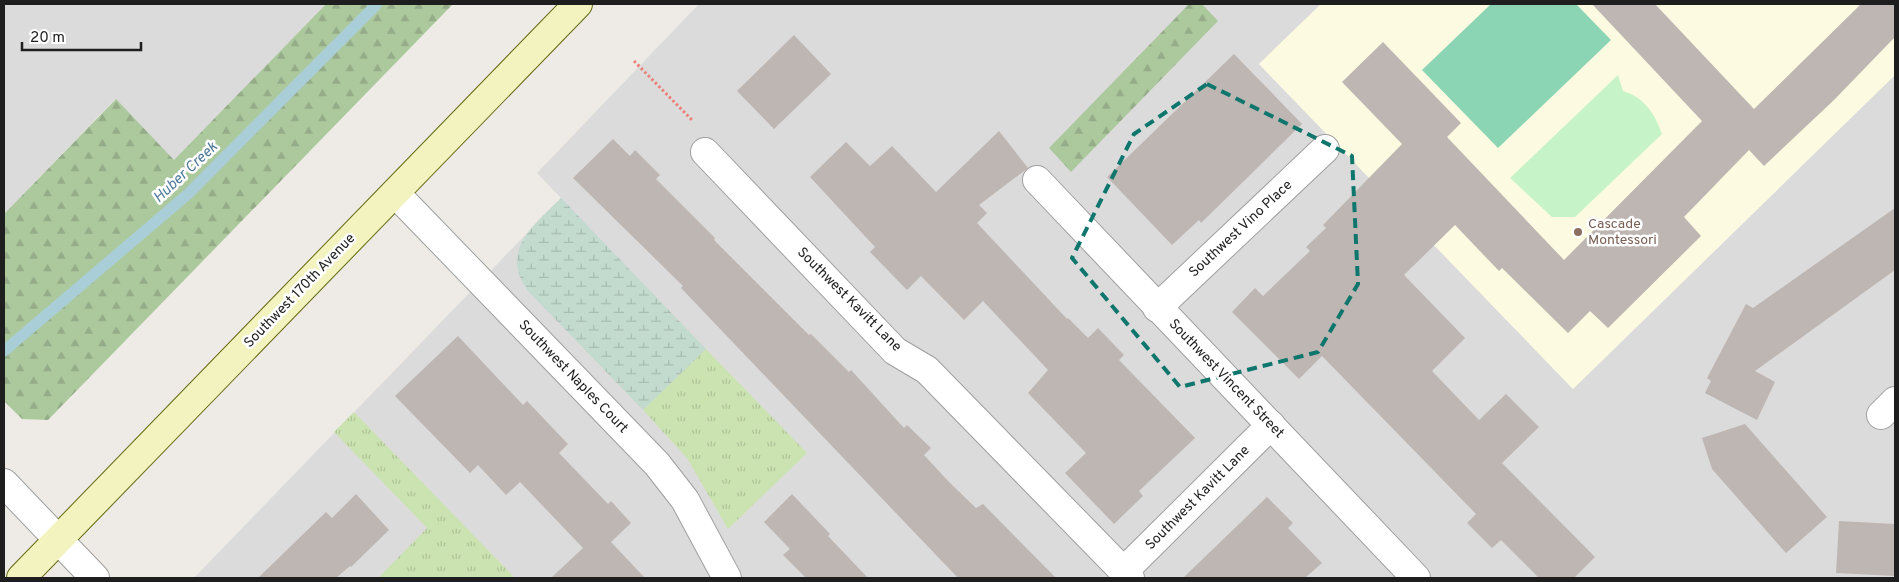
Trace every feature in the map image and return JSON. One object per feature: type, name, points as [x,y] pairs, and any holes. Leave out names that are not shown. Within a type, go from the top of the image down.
[{"type":"main road","name":"Southwest 170th Avenue","points":[[21,578],[578,4]]},
{"type":"street","name":"Southwest Vino Place","points":[[1157,308],[1325,149]]},
{"type":"street","name":"Southwest Kavitt Lane","points":[[705,152],[895,351],[927,370],[1127,575],[1272,426]]},
{"type":"street","name":"Southwest Vincent Street","points":[[1037,180],[1416,578]]},
{"type":"street","name":"Southwest Naples Court","points":[[395,193],[657,464],[685,500],[727,578]]},
{"type":"street","points":[[4,483],[95,578]]},
{"type":"path","points":[[634,61],[700,129],[705,152]]},
{"type":"highlighted area","points":[[1207,84],[1352,156],[1358,284],[1318,352],[1180,387],[1072,258],[1134,134]]},
{"type":"shaded area","points":[[4,4],[326,4],[174,161],[115,99],[4,214]]},
{"type":"shaded area","points":[[699,4],[1321,4],[1259,64],[1573,389],[1895,75],[1895,578],[194,578],[561,198],[537,173]]},
{"type":"shaded area","name":"Cascade Montessori","points":[[1321,4],[1895,4],[1895,75],[1573,389],[1259,64]]},
{"type":"green space","points":[[326,4],[453,4],[48,420],[22,419],[4,401],[4,214],[116,99],[174,160]]},
{"type":"green space","points":[[1189,4],[1202,4],[1218,21],[1071,172],[1049,148]]},
{"type":"green space","points":[[1491,4],[1576,4],[1611,40],[1498,148],[1422,70]]},
{"type":"green space","points":[[1618,75],[1623,91],[1643,102],[1652,113],[1662,134],[1575,217],[1552,217],[1510,178]]},
{"type":"green space","points":[[561,198],[706,349],[643,410],[528,291],[520,277],[517,263],[519,251],[524,240],[540,218]]},
{"type":"green space","points":[[706,349],[807,453],[728,529],[687,458],[643,410]]},
{"type":"green space","points":[[354,412],[515,578],[378,578],[427,528],[334,432]]},
{"type":"building","points":[[1592,4],[1655,4],[1754,109],[1861,4],[1895,4],[1895,37],[1834,100],[1764,166],[1749,150],[1684,217],[1701,236],[1608,328],[1590,311],[1568,333],[1502,268],[1499,271],[1455,225],[1404,275],[1465,338],[1432,371],[1479,420],[1506,394],[1539,427],[1502,463],[1595,557],[1574,578],[1539,578],[1501,540],[1492,548],[1467,523],[1476,514],[1322,356],[1299,379],[1232,312],[1255,288],[1263,296],[1310,251],[1306,247],[1326,228],[1323,225],[1402,144],[1342,82],[1383,42],[1461,123],[1447,137],[1564,260],[1702,121]]},
{"type":"building","points":[[794,35],[831,74],[774,129],[737,91]]},
{"type":"building","points":[[1234,54],[1302,124],[1201,223],[1199,220],[1172,245],[1107,177]]},
{"type":"building","points":[[999,131],[1028,168],[979,205],[987,213],[977,223],[1067,319],[1088,338],[1098,328],[1124,355],[1119,360],[1195,438],[1139,491],[1143,496],[1114,524],[1065,473],[1086,453],[1028,393],[1048,370],[983,301],[964,320],[921,276],[907,290],[870,252],[875,247],[810,177],[846,142],[870,166],[892,146],[936,192]]},
{"type":"building","points":[[613,139],[630,156],[635,150],[660,175],[656,179],[715,238],[714,240],[809,335],[811,334],[849,372],[851,370],[904,428],[907,425],[931,448],[924,455],[949,482],[976,508],[983,504],[1056,578],[958,578],[681,288],[683,286],[573,178]]},
{"type":"building","points":[[1895,208],[1895,270],[1755,371],[1775,382],[1757,420],[1705,393],[1711,381],[1707,378],[1746,304],[1753,308]]},
{"type":"building","points":[[458,336],[523,405],[527,401],[568,444],[559,453],[608,504],[611,501],[631,523],[611,542],[645,578],[551,578],[583,548],[520,482],[506,495],[478,465],[470,473],[395,396]]},
{"type":"building","points":[[1745,424],[1827,517],[1786,553],[1712,469],[1702,438]]},
{"type":"building","points":[[356,494],[389,530],[351,567],[336,578],[258,578],[326,512],[332,518]]},
{"type":"building","points":[[792,494],[868,578],[806,578],[783,555],[790,549],[764,522]]},
{"type":"building","points":[[1267,497],[1293,523],[1288,528],[1322,563],[1305,578],[1183,578]]},
{"type":"building","points":[[1839,521],[1895,524],[1895,576],[1836,573]]},
{"type":"waterway","name":"Huber Creek","points":[[4,351],[188,194],[377,4]]},
{"type":"place","name":"Cascade Montessori","points":[[1578,232]]}]
